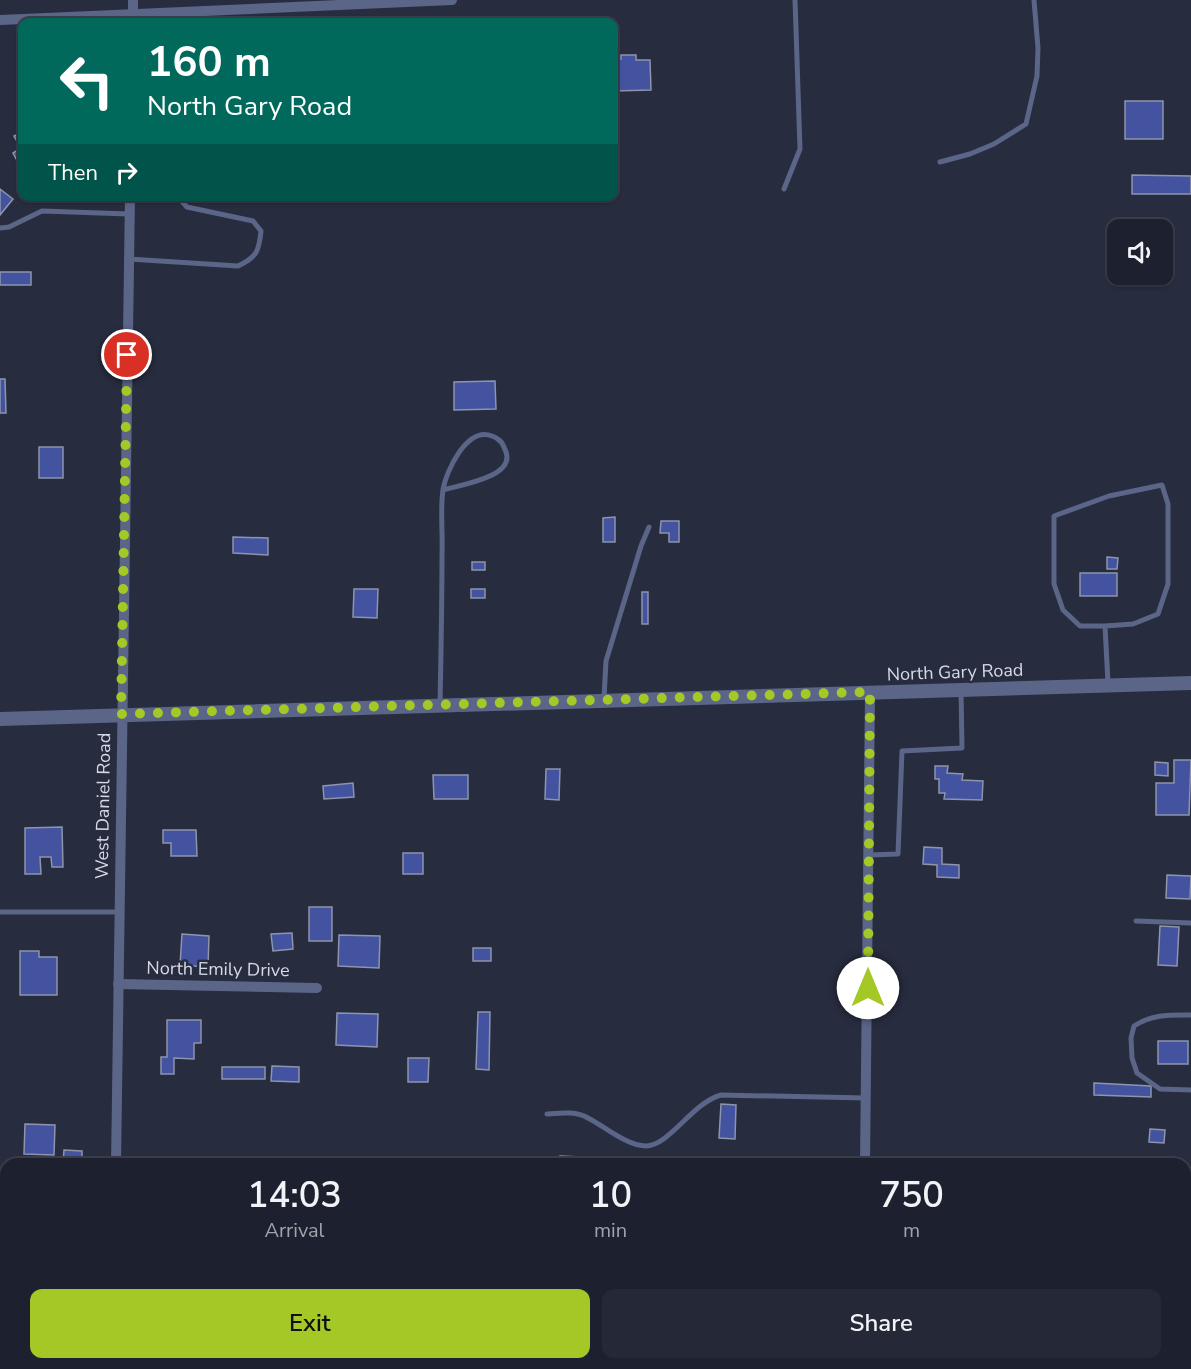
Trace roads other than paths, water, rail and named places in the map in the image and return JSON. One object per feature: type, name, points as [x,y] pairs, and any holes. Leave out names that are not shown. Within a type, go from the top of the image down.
[{"type":"street","points":[[133,0],[133,18],[202,17],[452,0]]},
{"type":"street","points":[[0,20],[18,20]]},
{"type":"street","name":"West Daniel Road","points":[[116,1158],[130,201]]},
{"type":"street","name":"North Gary Road","points":[[0,719],[1191,682]]},
{"type":"street","points":[[865,1158],[870,692]]},
{"type":"street","name":"North Emily Drive","points":[[118,984],[317,988]]},
{"type":"lane","points":[[784,189],[800,149],[795,0]]},
{"type":"lane","points":[[940,162],[994,144],[1026,124],[1037,76],[1038,48],[1034,0]]},
{"type":"lane","points":[[129,259],[238,266],[252,259],[257,252],[261,231],[253,221],[188,207],[182,201]]},
{"type":"lane","points":[[0,228],[9,227],[42,212],[129,213]]},
{"type":"lane","points":[[441,705],[443,490],[458,453],[470,441],[482,434],[492,435],[502,441],[508,457],[504,467],[497,473],[443,490]]},
{"type":"lane","points":[[1162,485],[1168,504],[1168,584],[1158,614],[1133,624],[1105,626],[1080,626],[1063,610],[1054,584],[1054,516],[1109,496],[1162,485]]},
{"type":"lane","points":[[604,700],[606,661],[641,546],[649,527]]},
{"type":"lane","points":[[1105,626],[1108,685]]},
{"type":"lane","points":[[868,855],[898,854],[902,751],[962,748],[961,690]]},
{"type":"lane","points":[[0,912],[119,912]]},
{"type":"lane","points":[[1136,921],[1191,923]]},
{"type":"lane","points":[[1191,1015],[1144,1019],[1134,1026],[1131,1038],[1132,1058],[1137,1073],[1160,1089],[1191,1089]]},
{"type":"lane","points":[[547,1114],[570,1113],[587,1117],[610,1132],[645,1146],[660,1142],[696,1108],[710,1098],[721,1095],[866,1098]]}]
